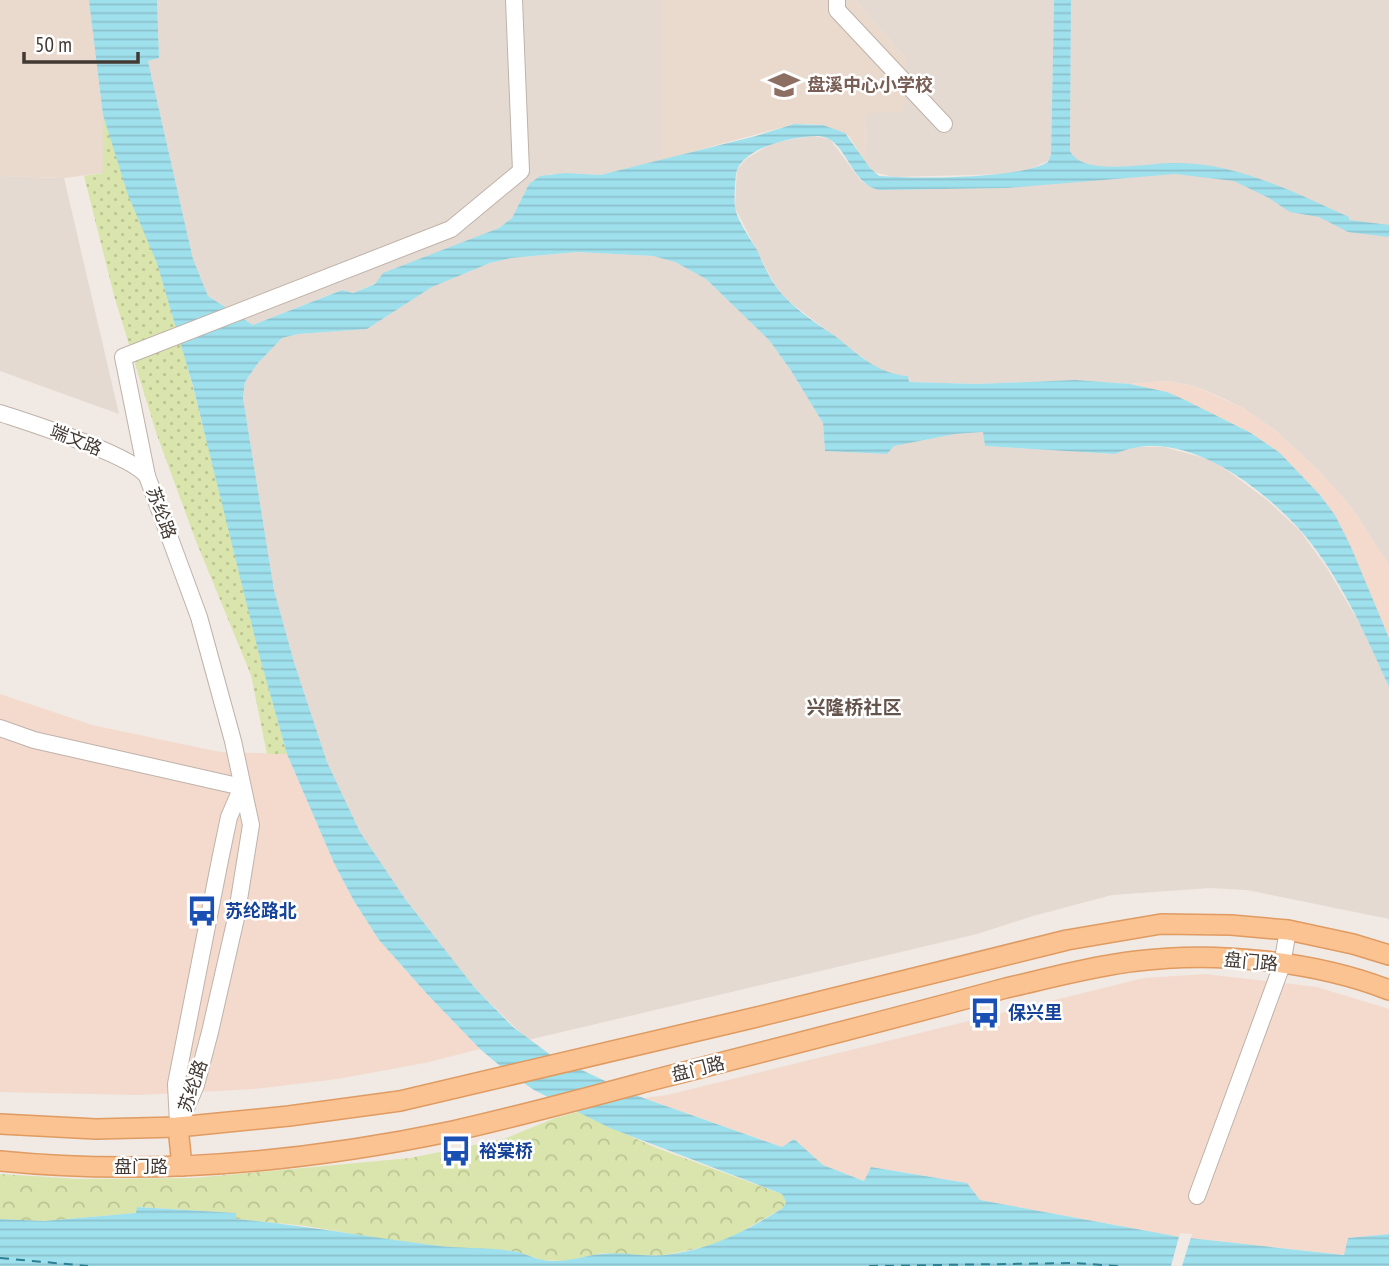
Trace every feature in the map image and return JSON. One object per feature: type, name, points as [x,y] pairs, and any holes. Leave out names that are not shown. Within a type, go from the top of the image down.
[{"type":"main road","name":"盘门路","points":[[0,1124],[86,1129],[178,1127],[400,1101],[1094,934],[1170,924],[1288,930],[1389,955]]},
{"type":"main road","name":"盘门路","points":[[0,1161],[94,1167],[182,1166],[356,1148],[539,1111],[1006,988],[1111,965],[1186,958],[1234,960],[1349,977],[1389,990]]},
{"type":"main road","points":[[178,1127],[182,1166]]},
{"type":"street","name":"苏纶路","points":[[178,1127],[196,1085],[236,918],[251,825],[233,741],[199,617],[147,476],[123,357],[451,229],[521,171],[514,0]]},
{"type":"street","points":[[837,0],[837,10],[944,124]]},
{"type":"street","name":"端文路","points":[[0,413],[101,450],[141,469],[147,476]]},
{"type":"street","points":[[0,728],[34,740],[242,787]]},
{"type":"street","name":"苏纶路","points":[[178,1127],[176,1084],[229,817],[242,787]]},
{"type":"street","points":[[1197,1196],[1282,965],[1288,930]]},
{"type":"shaded area","points":[[0,0],[90,0],[103,115],[103,173],[64,178],[0,176]]},
{"type":"shaded area","points":[[157,0],[662,0],[662,160],[600,175],[550,174],[529,184],[512,218],[499,228],[353,293],[341,290],[253,325],[208,296],[193,259],[148,61],[159,58]]},
{"type":"shaded area","name":"盘溪中心小学校","points":[[662,0],[855,0],[906,58],[904,112],[866,113],[865,162],[849,136],[823,125],[812,124],[794,124],[662,160]]},
{"type":"shaded area","points":[[855,0],[1054,0],[1051,154],[1048,161],[1008,174],[894,177],[874,172],[865,162],[866,112],[906,58]]},
{"type":"shaded area","points":[[1071,0],[1389,0],[1389,565],[1352,508],[1318,470],[1276,431],[1243,408],[1216,395],[1194,386],[1166,381],[1130,384],[1075,380],[977,384],[909,382],[908,376],[893,375],[875,367],[791,303],[777,288],[735,208],[737,170],[746,159],[773,143],[813,136],[830,139],[861,181],[874,189],[1007,188],[1070,151]]},
{"type":"shaded area","points":[[0,176],[64,178],[119,414],[0,371]]},
{"type":"shaded area","points":[[577,252],[653,256],[675,262],[706,279],[769,340],[790,369],[823,423],[825,451],[887,454],[893,446],[955,434],[984,432],[985,446],[1114,454],[1130,447],[1164,447],[1208,459],[1267,500],[1300,531],[1327,568],[1361,626],[1389,687],[1389,919],[1247,890],[1210,888],[1112,895],[977,934],[528,1040],[475,988],[406,900],[360,832],[327,762],[274,590],[243,398],[245,382],[258,363],[282,338],[298,334],[367,329],[432,287],[490,263],[511,258]]},
{"type":"shaded area","points":[[1166,381],[1194,386],[1243,408],[1276,431],[1318,470],[1352,508],[1389,565],[1389,638],[1335,515],[1320,495],[1280,453],[1251,433],[1167,392],[1130,384]]},
{"type":"shaded area","points":[[0,694],[92,725],[220,752],[287,754],[334,863],[379,940],[480,1049],[425,1063],[337,1079],[255,1089],[140,1095],[0,1092]]},
{"type":"shaded area","points":[[1205,974],[1317,987],[1389,1009],[1389,1234],[1348,1238],[1345,1255],[1180,1237],[979,1200],[967,1183],[872,1167],[865,1181],[823,1165],[794,1139],[782,1147],[644,1098],[667,1095],[1144,978]]},
{"type":"green space","points":[[103,115],[152,246],[176,326],[287,754],[267,754],[251,675],[196,541],[157,435],[115,299],[84,176],[103,173]]},
{"type":"green space","points":[[578,1112],[654,1147],[782,1194],[786,1202],[783,1208],[728,1239],[704,1247],[665,1255],[603,1253],[565,1261],[543,1260],[513,1251],[456,1248],[306,1226],[236,1219],[236,1213],[138,1207],[137,1213],[44,1221],[0,1219],[0,1174],[79,1179],[193,1178],[410,1158],[504,1139],[555,1118]]},
{"type":"water","points":[[89,0],[157,0],[159,58],[148,61],[193,259],[208,296],[253,325],[342,290],[353,293],[375,284],[383,273],[499,228],[512,218],[529,184],[540,176],[565,173],[600,175],[794,124],[823,125],[845,133],[879,176],[991,175],[1034,168],[1048,162],[1051,154],[1054,0],[1071,0],[1070,151],[1077,159],[1088,164],[1116,167],[1171,163],[1218,167],[1285,188],[1349,217],[1349,220],[1389,225],[1389,237],[1348,232],[1319,217],[1290,212],[1234,181],[1175,174],[1007,188],[879,190],[861,179],[836,144],[828,138],[818,136],[785,140],[761,149],[742,162],[735,182],[738,218],[780,291],[803,314],[879,368],[908,376],[909,382],[977,384],[1075,380],[1130,384],[1167,392],[1183,399],[1251,433],[1280,453],[1320,495],[1335,515],[1351,547],[1389,638],[1389,687],[1339,585],[1314,547],[1263,494],[1216,463],[1165,447],[1140,447],[1115,454],[985,446],[983,432],[955,434],[894,446],[887,454],[825,451],[823,423],[769,340],[706,279],[675,262],[653,256],[577,252],[511,258],[490,263],[432,287],[367,329],[298,334],[282,338],[258,363],[245,382],[243,398],[274,590],[327,762],[360,832],[406,900],[475,988],[513,1027],[552,1056],[635,1095],[782,1147],[794,1139],[823,1165],[864,1181],[871,1167],[967,1183],[980,1200],[1180,1237],[1344,1255],[1348,1238],[1389,1234],[1389,1266],[0,1266],[0,1219],[44,1221],[136,1213],[137,1207],[236,1213],[236,1219],[442,1246],[512,1251],[543,1260],[558,1261],[609,1253],[665,1255],[697,1249],[755,1224],[783,1208],[786,1202],[782,1194],[610,1128],[534,1090],[505,1070],[480,1049],[428,995],[379,940],[354,901],[334,863],[287,754],[259,654],[193,386],[157,263],[128,195],[103,115]]},
{"type":"pier","points":[[1180,1233],[1192,1234],[1182,1266],[1171,1266]]},
{"type":"ferry route","points":[[0,1258],[88,1266]]},
{"type":"ferry route","points":[[869,1266],[1074,1263],[1118,1266]]},
{"type":"place","name":"盘溪中心小学校","points":[[784,85]]},
{"type":"place","name":"苏纶路北","points":[[202,911]]},
{"type":"place","name":"保兴里","points":[[985,1013]]},
{"type":"place","name":"裕棠桥","points":[[456,1151]]},
{"type":"district","name":"兴隆桥社区","points":[[854,707]]}]
